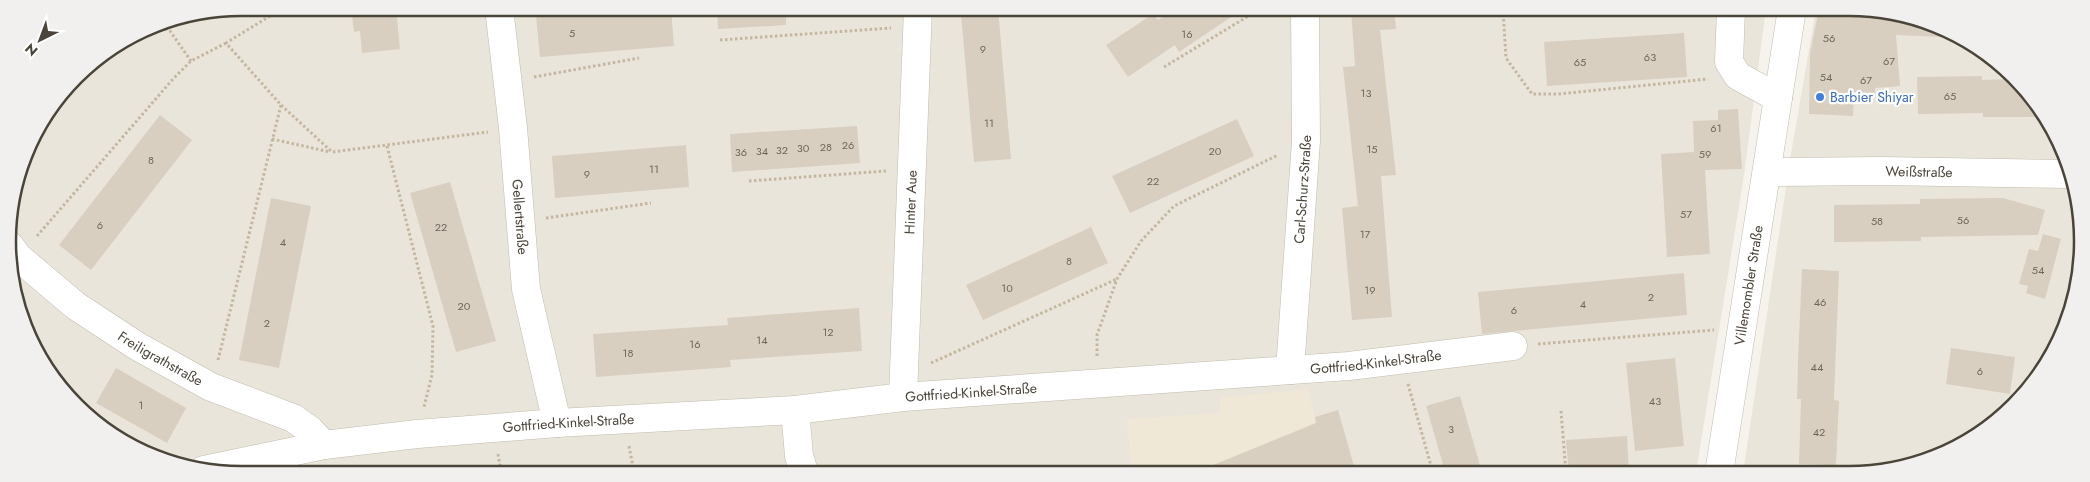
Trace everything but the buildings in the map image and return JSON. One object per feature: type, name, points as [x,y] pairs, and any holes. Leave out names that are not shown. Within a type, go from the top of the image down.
[{"type":"street","name":"Gellertstraße","points":[[500,16],[513,128],[526,289],[557,423]]},
{"type":"street","name":"Carl-Schurz-Straße","points":[[1290,370],[1306,141],[1305,16]]},
{"type":"street","points":[[1731,16],[1729,62],[1738,76],[1778,98]]},
{"type":"street","name":"Villemombler Straße","points":[[1720,466],[1791,16]]},
{"type":"street","name":"Hinter Aue","points":[[903,386],[917,18]]},
{"type":"street","name":"Weißstraße","points":[[1767,172],[1881,171],[2063,174]]},
{"type":"street","name":"Freiligrathstraße","points":[[17,255],[76,306],[137,346],[211,387],[293,418],[310,430],[324,445]]},
{"type":"street","name":"Gottfried-Kinkel-Straße","points":[[228,465],[324,445],[417,434],[557,423],[794,410],[903,386],[1098,384],[1349,366],[1512,346]]},
{"type":"street","points":[[794,410],[799,456],[802,466]]},
{"type":"path","points":[[17,249],[191,61],[272,16]]},
{"type":"path","points":[[1164,67],[1248,16]]},
{"type":"path","points":[[1503,16],[1506,58],[1532,94],[1558,94],[1738,76]]},
{"type":"path","points":[[720,40],[917,18]]},
{"type":"path","points":[[166,29],[170,31],[191,61]]},
{"type":"path","points":[[226,43],[281,105],[332,152]]},
{"type":"path","points":[[507,82],[639,58]]},
{"type":"path","points":[[211,387],[281,105]]},
{"type":"path","points":[[272,140],[332,152],[513,128]]},
{"type":"path","points":[[1098,384],[1097,336],[1117,279],[1140,241],[1174,206],[1306,141]]},
{"type":"path","points":[[387,146],[433,326],[432,375],[417,434]]},
{"type":"path","points":[[749,181],[912,169]]},
{"type":"path","points":[[521,221],[651,203]]},
{"type":"path","points":[[903,386],[1117,279]]},
{"type":"path","points":[[1512,346],[1741,327]]},
{"type":"path","points":[[1402,360],[1431,466]]},
{"type":"path","points":[[1561,411],[1566,466]]},
{"type":"shaded area","points":[[241,16],[1765,16],[1744,175],[1697,466],[241,466],[212,464],[169,454],[142,443],[104,419],[72,389],[54,366],[33,327],[24,299],[18,270],[16,241],[18,212],[24,183],[33,155],[54,116],[82,82],[116,54],[155,33],[183,24],[212,18]]},
{"type":"shaded area","points":[[1815,16],[1878,18],[1907,24],[1935,33],[1974,54],[1997,72],[2018,93],[2036,116],[2057,155],[2066,183],[2073,226],[2072,270],[2066,299],[2057,327],[2036,366],[2008,400],[1974,428],[1935,449],[1907,458],[1878,464],[1849,466],[1744,466],[1791,154]]},
{"type":"shaded area","points":[[1307,389],[1329,466],[1130,466],[1127,419],[1220,413],[1220,398]]},
{"type":"place","name":"Barbier Shiyar","points":[[1820,97]]}]
